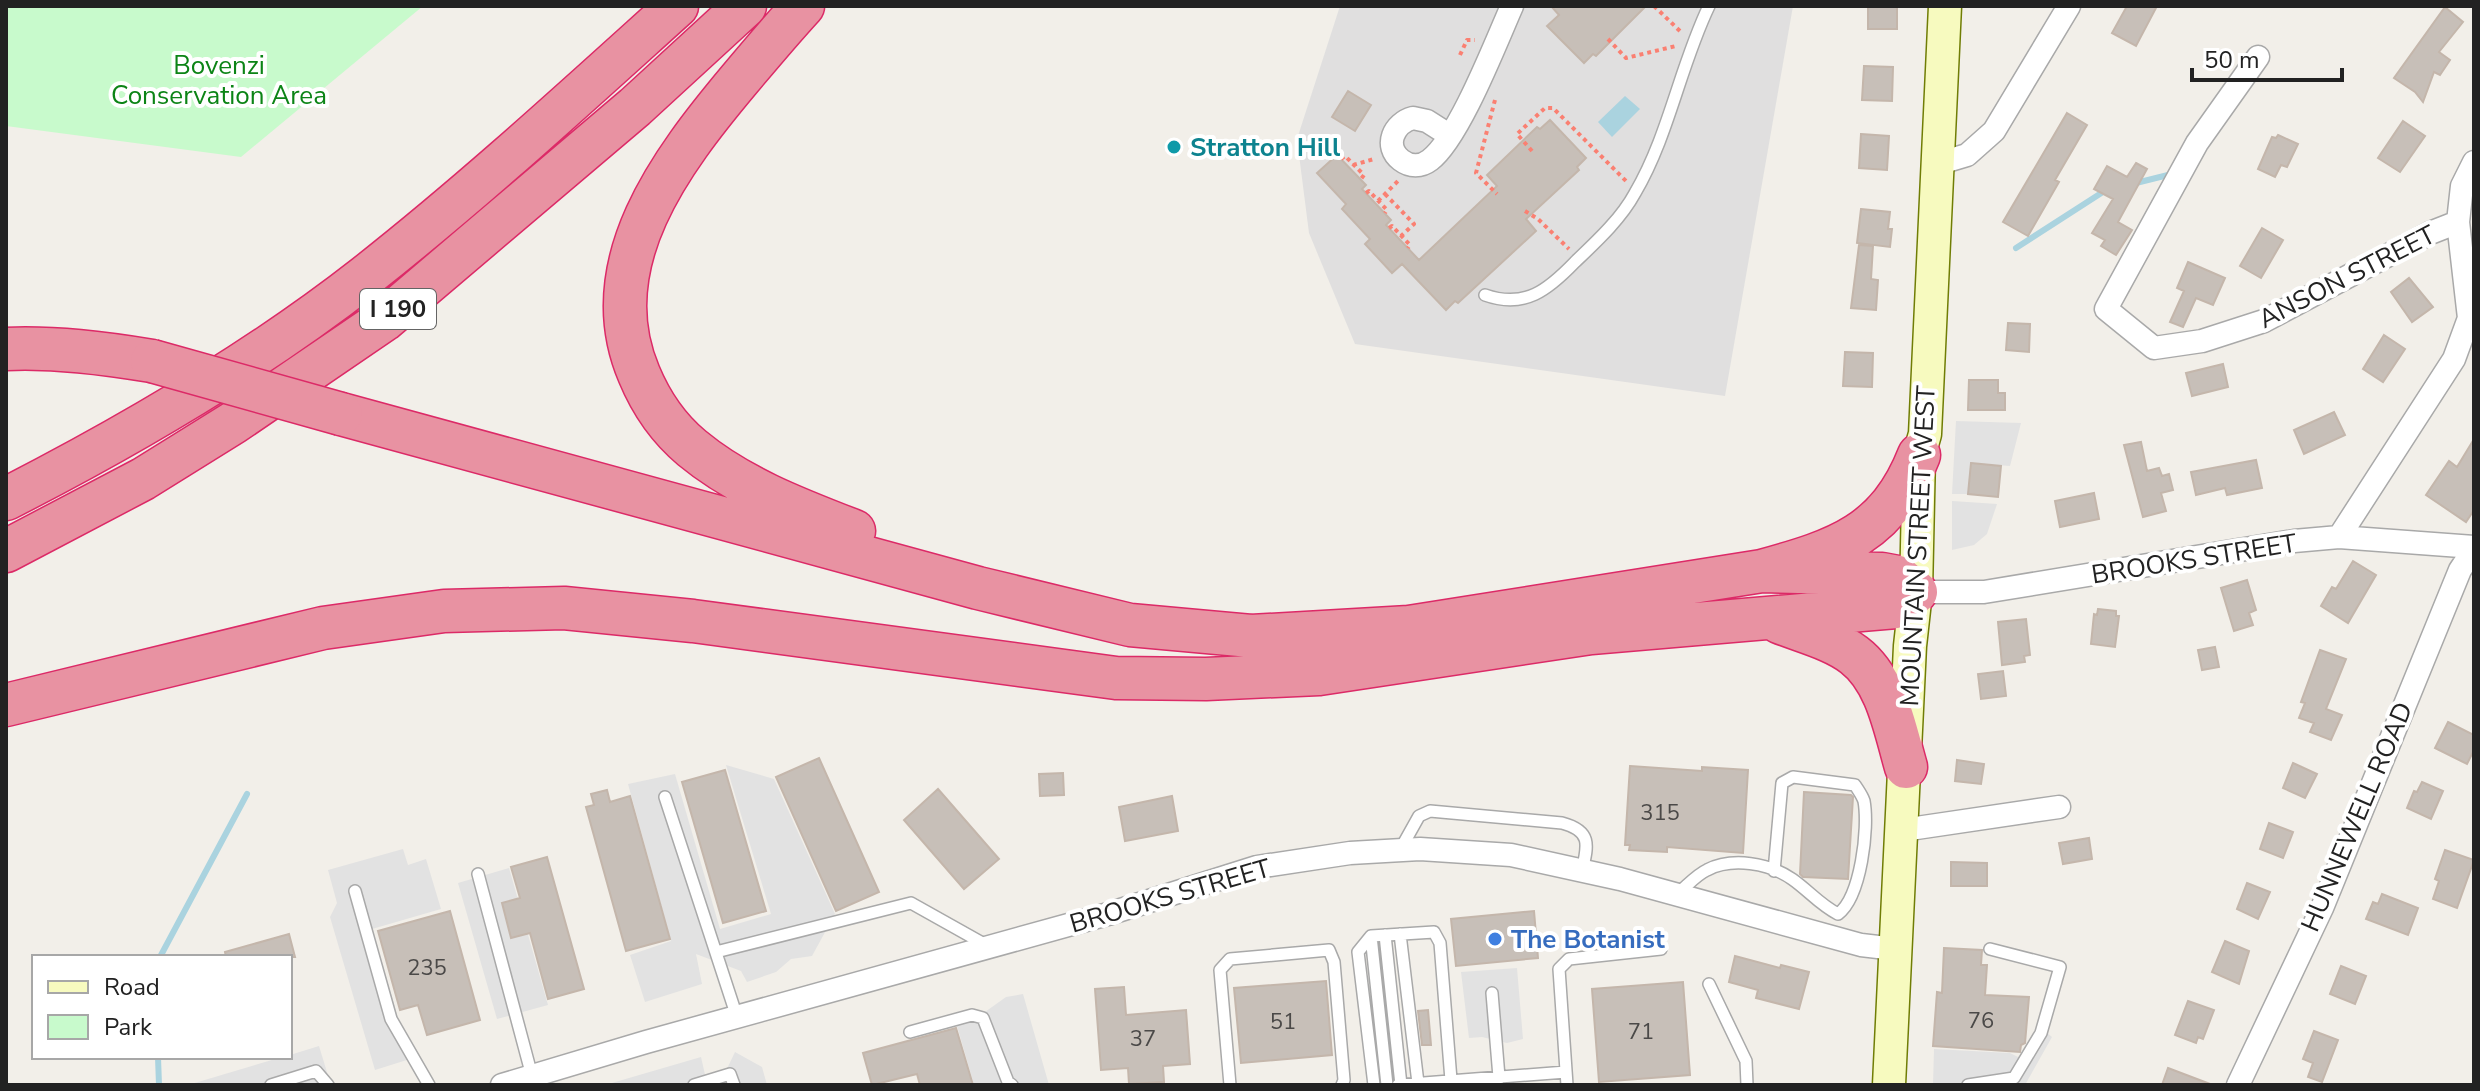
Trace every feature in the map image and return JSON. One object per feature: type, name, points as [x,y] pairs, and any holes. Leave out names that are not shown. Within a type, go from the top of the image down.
[{"type":"highway","name":"I 190","points":[[6,499],[92,455],[173,407],[364,278],[501,166],[677,6]]},
{"type":"highway","name":"I 190","points":[[6,551],[156,471],[233,423],[384,320],[635,107],[745,6]]},
{"type":"highway","points":[[803,6],[696,131],[673,163],[654,198],[627,274],[625,311],[632,356],[657,410],[689,446],[708,461],[754,488],[895,548],[978,588]]},
{"type":"highway","points":[[6,349],[39,347],[87,350],[152,361],[978,588],[1130,625],[1251,636],[1409,627],[1762,571],[1825,553],[1862,534],[1877,522],[1901,493],[1919,455]]},
{"type":"highway","points":[[6,705],[323,628],[444,611],[564,608],[693,621],[1116,678],[1206,679],[1319,674],[1591,633],[1896,607],[1916,592],[1898,577],[1882,574],[1762,571]]},
{"type":"highway","points":[[1767,618],[1835,643],[1855,656],[1870,672],[1883,693],[1906,767]]},
{"type":"main road","name":"MOUNTAIN STREET WEST","points":[[1889,1085],[1910,646],[1916,592],[1919,455],[1925,434],[1945,6]]},
{"type":"street","points":[[1449,135],[1422,119],[1413,118],[1399,124],[1392,137],[1392,146],[1396,156],[1408,164],[1418,165],[1431,159],[1449,135],[1471,97],[1512,6]]},
{"type":"street","points":[[1937,164],[1967,155],[1994,131],[2069,6]]},
{"type":"street","name":"ANSON STREET","points":[[2258,57],[2197,143],[2106,309],[2154,348],[2202,341],[2264,321],[2430,233],[2458,222]]},
{"type":"street","points":[[2339,537],[2454,359],[2469,318],[2458,222],[2462,186],[2474,162]]},
{"type":"street","name":"BROOKS STREET","points":[[1916,592],[1984,592],[2294,541],[2339,537],[2474,548]]},
{"type":"street","name":"HUNNEWELL ROAD","points":[[2238,1085],[2322,908],[2460,570],[2474,548]]},
{"type":"street","points":[[1903,830],[2059,807]]},
{"type":"street","name":"BROOKS STREET","points":[[502,1085],[1108,914],[1257,867],[1350,853],[1400,850],[1511,855],[1677,895],[1861,945],[1895,949]]},
{"type":"lane","points":[[1485,295],[1516,300],[1543,292],[1579,259],[1625,208],[1636,191],[1671,110],[1691,42],[1709,6]]},
{"type":"lane","points":[[1677,895],[1705,870],[1728,863],[1760,865],[1790,878],[1827,909],[1838,914],[1845,908],[1855,885],[1866,829],[1863,798],[1855,785],[1793,777],[1782,783],[1774,871]]},
{"type":"lane","points":[[665,797],[737,1017]]},
{"type":"lane","points":[[1400,850],[1419,816],[1430,811],[1562,823],[1574,826],[1584,835],[1587,847],[1582,871]]},
{"type":"lane","points":[[478,874],[532,1076]]},
{"type":"lane","points":[[355,891],[391,1019],[429,1085]]},
{"type":"lane","points":[[716,952],[911,903],[990,947]]},
{"type":"lane","points":[[1374,1085],[1358,952],[1371,936],[1400,934],[1434,932],[1440,943],[1451,1080]]},
{"type":"lane","points":[[1400,934],[1418,1083]]},
{"type":"lane","points":[[1385,935],[1399,1085],[1451,1080],[1498,1081],[1566,1072]]},
{"type":"lane","points":[[1371,936],[1387,1085]]},
{"type":"lane","points":[[1567,1085],[1559,969],[1569,959],[1661,949]]},
{"type":"lane","points":[[1968,1085],[2014,1078],[2041,1033],[2060,967],[1990,949]]},
{"type":"lane","points":[[1230,1085],[1220,970],[1230,959],[1329,950],[1334,962],[1342,1085]]},
{"type":"lane","points":[[1709,984],[1746,1061],[1747,1085]]},
{"type":"lane","points":[[1492,993],[1498,1081]]},
{"type":"lane","points":[[910,1032],[972,1015],[983,1018],[1008,1082],[1012,1085]]},
{"type":"lane","points":[[271,1085],[316,1071],[328,1085]]},
{"type":"lane","points":[[694,1085],[730,1074],[734,1085]]},
{"type":"path","points":[[1654,6],[1691,42]]},
{"type":"path","points":[[1608,39],[1626,58],[1691,42]]},
{"type":"path","points":[[1460,55],[1467,40],[1481,41]]},
{"type":"path","points":[[1495,99],[1476,173],[1497,194]]},
{"type":"path","points":[[1532,151],[1517,134],[1545,108],[1553,108],[1636,191]]},
{"type":"path","points":[[1341,159],[1345,156],[1364,175],[1361,179]]},
{"type":"path","points":[[1378,201],[1401,177],[1408,164]]},
{"type":"path","points":[[1366,193],[1369,191],[1387,210],[1385,213]]},
{"type":"path","points":[[1385,194],[1414,224],[1401,236]]},
{"type":"path","points":[[1525,211],[1538,219],[1579,259]]},
{"type":"path","points":[[1389,228],[1392,226],[1410,245],[1408,248]]},
{"type":"shaded area","points":[[1340,6],[1793,6],[1725,396],[1355,344],[1309,233],[1297,139]]},
{"type":"shaded area","points":[[1956,421],[2021,423],[2010,466],[1971,463],[1968,494],[1952,494]]},
{"type":"shaded area","points":[[1952,501],[1997,504],[1987,534],[1974,545],[1952,550]]},
{"type":"shaded area","points":[[726,765],[774,779],[835,914],[812,956],[791,959],[776,972],[747,982],[741,971],[696,954],[702,984],[645,1002],[630,955],[671,941],[628,784],[675,774],[720,929],[771,914]]},
{"type":"shaded area","points":[[403,849],[408,865],[426,859],[441,909],[372,929],[410,1059],[375,1070],[330,917],[337,903],[328,870]]},
{"type":"shaded area","points":[[509,868],[548,1005],[497,1019],[458,883]]},
{"type":"shaded area","points":[[1517,968],[1523,1039],[1507,1043],[1482,1037],[1469,1038],[1461,972]]},
{"type":"shaded area","points":[[1023,994],[1049,1085],[974,1085],[957,1026],[971,1022],[1006,997]]},
{"type":"shaded area","points":[[2046,1032],[2052,1037],[2025,1085],[1933,1085],[1934,1049],[2010,1053],[2018,1057]]},
{"type":"shaded area","points":[[319,1046],[330,1082],[321,1085],[188,1085],[275,1059],[292,1059],[292,1054]]},
{"type":"shaded area","points":[[735,1052],[762,1067],[767,1085],[605,1085],[701,1057],[706,1079],[724,1075]]},
{"type":"green space","name":"Bovenzi Conservation Area","points":[[6,6],[423,6],[241,157],[6,126]]},
{"type":"water","points":[[1625,96],[1640,109],[1612,137],[1598,122]]},
{"type":"building","points":[[1551,6],[1646,6],[1596,56],[1593,54],[1584,63],[1547,26],[1559,15]]},
{"type":"building","points":[[1868,6],[1897,6],[1897,29],[1868,29]]},
{"type":"building","points":[[2127,6],[2157,6],[2136,46],[2112,33]]},
{"type":"building","points":[[2445,7],[2463,22],[2439,52],[2450,60],[2440,75],[2434,72],[2423,102],[2415,92],[2394,78]]},
{"type":"building","points":[[1864,66],[1893,67],[1892,101],[1862,100]]},
{"type":"building","points":[[1348,91],[1371,105],[1355,131],[1332,117]]},
{"type":"building","points":[[2067,113],[2087,125],[2055,180],[2059,182],[2028,236],[2003,222]]},
{"type":"building","points":[[1550,120],[1586,158],[1577,167],[1579,170],[1526,219],[1536,231],[1458,303],[1455,301],[1446,310],[1402,264],[1392,273],[1365,244],[1370,239],[1342,209],[1346,204],[1317,173],[1337,155],[1366,185],[1362,189],[1391,220],[1386,225],[1419,260],[1497,186],[1487,175],[1537,127],[1540,129]]},
{"type":"building","points":[[2403,121],[2425,136],[2400,172],[2378,158]]},
{"type":"building","points":[[1861,134],[1889,136],[1887,170],[1859,168]]},
{"type":"building","points":[[2278,135],[2298,144],[2287,167],[2281,165],[2275,177],[2258,169],[2272,137]]},
{"type":"building","points":[[2136,163],[2147,169],[2118,222],[2132,230],[2116,255],[2101,246],[2105,240],[2092,233],[2113,199],[2094,189],[2107,166],[2127,177]]},
{"type":"building","points":[[1861,209],[1890,212],[1890,247],[1857,243]]},
{"type":"building","points":[[2262,228],[2283,240],[2261,278],[2240,266]]},
{"type":"building","points":[[1859,245],[1873,246],[1871,279],[1878,280],[1876,310],[1851,308]]},
{"type":"building","points":[[2188,262],[2225,278],[2213,305],[2196,298],[2183,327],[2170,322],[2184,291],[2177,288]]},
{"type":"building","points":[[2409,278],[2433,307],[2412,322],[2391,292]]},
{"type":"building","points":[[2008,323],[2030,324],[2029,352],[2006,350]]},
{"type":"building","points":[[2384,335],[2405,349],[2383,382],[2363,369]]},
{"type":"building","points":[[1845,352],[1873,353],[1872,387],[1843,386]]},
{"type":"building","points":[[2223,364],[2228,387],[2192,396],[2186,373]]},
{"type":"building","points":[[1969,380],[1998,380],[1998,393],[2005,393],[2005,410],[1968,410]]},
{"type":"building","points":[[2334,412],[2345,435],[2304,454],[2294,430]]},
{"type":"building","points":[[2474,439],[2474,510],[2466,522],[2426,495],[2449,461],[2457,467]]},
{"type":"building","points":[[2141,442],[2147,471],[2159,468],[2162,476],[2169,474],[2173,490],[2161,493],[2166,511],[2143,517],[2124,445]]},
{"type":"building","points":[[2256,460],[2262,488],[2227,495],[2225,488],[2196,495],[2191,472]]},
{"type":"building","points":[[1971,463],[2001,466],[1998,497],[1968,494]]},
{"type":"building","points":[[2094,493],[2099,519],[2060,527],[2055,501]]},
{"type":"building","points":[[2353,561],[2376,575],[2348,623],[2321,606]]},
{"type":"building","points":[[2247,580],[2256,610],[2249,613],[2253,625],[2234,631],[2221,588]]},
{"type":"building","points":[[2098,609],[2116,611],[2116,616],[2119,616],[2115,647],[2091,644],[2094,614],[2097,615]]},
{"type":"building","points":[[2026,619],[2030,655],[2024,656],[2025,662],[2002,665],[1998,622]]},
{"type":"building","points":[[2215,647],[2219,667],[2202,670],[2198,650]]},
{"type":"building","points":[[2320,650],[2346,659],[2326,709],[2342,715],[2331,740],[2310,732],[2314,723],[2299,718],[2305,703],[2301,702]]},
{"type":"building","points":[[2003,671],[2006,696],[1981,699],[1978,674]]},
{"type":"building","points":[[2448,722],[2474,735],[2474,750],[2467,764],[2435,748]]},
{"type":"building","points":[[819,758],[879,892],[836,911],[776,777]]},
{"type":"building","points":[[1957,760],[1984,764],[1981,784],[1955,781]]},
{"type":"building","points":[[2293,763],[2317,774],[2305,798],[2283,788]]},
{"type":"building","points":[[1630,766],[1702,771],[1702,767],[1748,770],[1743,853],[1667,847],[1667,852],[1629,850],[1630,845],[1625,845]]},
{"type":"building","points":[[725,770],[766,911],[723,923],[682,782]]},
{"type":"building","points":[[1063,773],[1064,795],[1040,796],[1039,774]]},
{"type":"building","points":[[2422,782],[2443,791],[2431,819],[2407,808],[2414,791],[2417,792]]},
{"type":"building","points":[[938,789],[999,859],[964,889],[904,820]]},
{"type":"building","points":[[607,790],[610,802],[630,796],[670,939],[626,951],[586,807],[594,805],[591,794]]},
{"type":"building","points":[[1804,792],[1853,797],[1848,879],[1803,877],[1800,874]]},
{"type":"building","points":[[1172,796],[1178,831],[1125,841],[1119,807]]},
{"type":"building","points":[[2269,823],[2293,832],[2283,858],[2260,849]]},
{"type":"building","points":[[2089,838],[2092,859],[2063,864],[2059,843]]},
{"type":"building","points":[[2445,850],[2474,860],[2457,908],[2433,899],[2439,881],[2435,879]]},
{"type":"building","points":[[547,857],[584,989],[548,999],[530,933],[511,938],[502,903],[520,898],[511,867]]},
{"type":"building","points":[[1951,862],[1987,863],[1987,886],[1951,886]]},
{"type":"building","points":[[2247,883],[2270,892],[2258,919],[2237,909]]},
{"type":"building","points":[[2382,894],[2418,908],[2408,935],[2366,919],[2373,902],[2378,904]]},
{"type":"building","points":[[450,911],[480,1020],[427,1035],[418,1005],[400,1010],[378,931]]},
{"type":"building","name":"The Botanist","points":[[1534,911],[1538,958],[1456,966],[1451,919]]},
{"type":"building","points":[[289,934],[295,957],[226,955],[225,952]]},
{"type":"building","points":[[2225,941],[2249,951],[2239,984],[2212,972]]},
{"type":"building","points":[[1944,948],[1982,950],[1981,965],[1987,965],[1985,995],[2029,997],[2025,1043],[2021,1045],[2020,1052],[1933,1046],[1937,992],[1942,993]]},
{"type":"building","points":[[1735,956],[1809,972],[1799,1009],[1756,998],[1758,990],[1729,982]]},
{"type":"building","points":[[2341,966],[2366,976],[2355,1004],[2330,994]]},
{"type":"building","points":[[1326,981],[1332,1055],[1241,1063],[1234,988]]},
{"type":"building","points":[[1683,982],[1690,1075],[1599,1082],[1592,989]]},
{"type":"building","points":[[1124,987],[1126,1015],[1186,1010],[1190,1064],[1163,1066],[1164,1082],[1129,1084],[1128,1068],[1101,1070],[1095,989]]},
{"type":"building","points":[[2188,1001],[2214,1010],[2203,1039],[2198,1037],[2196,1043],[2175,1035]]},
{"type":"building","points":[[1428,1010],[1431,1045],[1422,1045],[1418,1011]]},
{"type":"building","points":[[956,1028],[973,1085],[920,1085],[917,1074],[872,1085],[863,1053]]},
{"type":"building","points":[[2314,1031],[2338,1040],[2322,1082],[2308,1077],[2313,1063],[2303,1059]]},
{"type":"building","points":[[2168,1068],[2210,1084],[2162,1085]]},
{"type":"waterway","points":[[2132,184],[2172,174]]},
{"type":"waterway","points":[[2016,248],[2106,190]]},
{"type":"waterway","points":[[161,955],[247,794]]},
{"type":"waterway","points":[[158,1059],[159,1085]]},
{"type":"place","name":"Stratton Hill","points":[[1174,147]]},
{"type":"place","name":"The Botanist","points":[[1495,939]]}]
